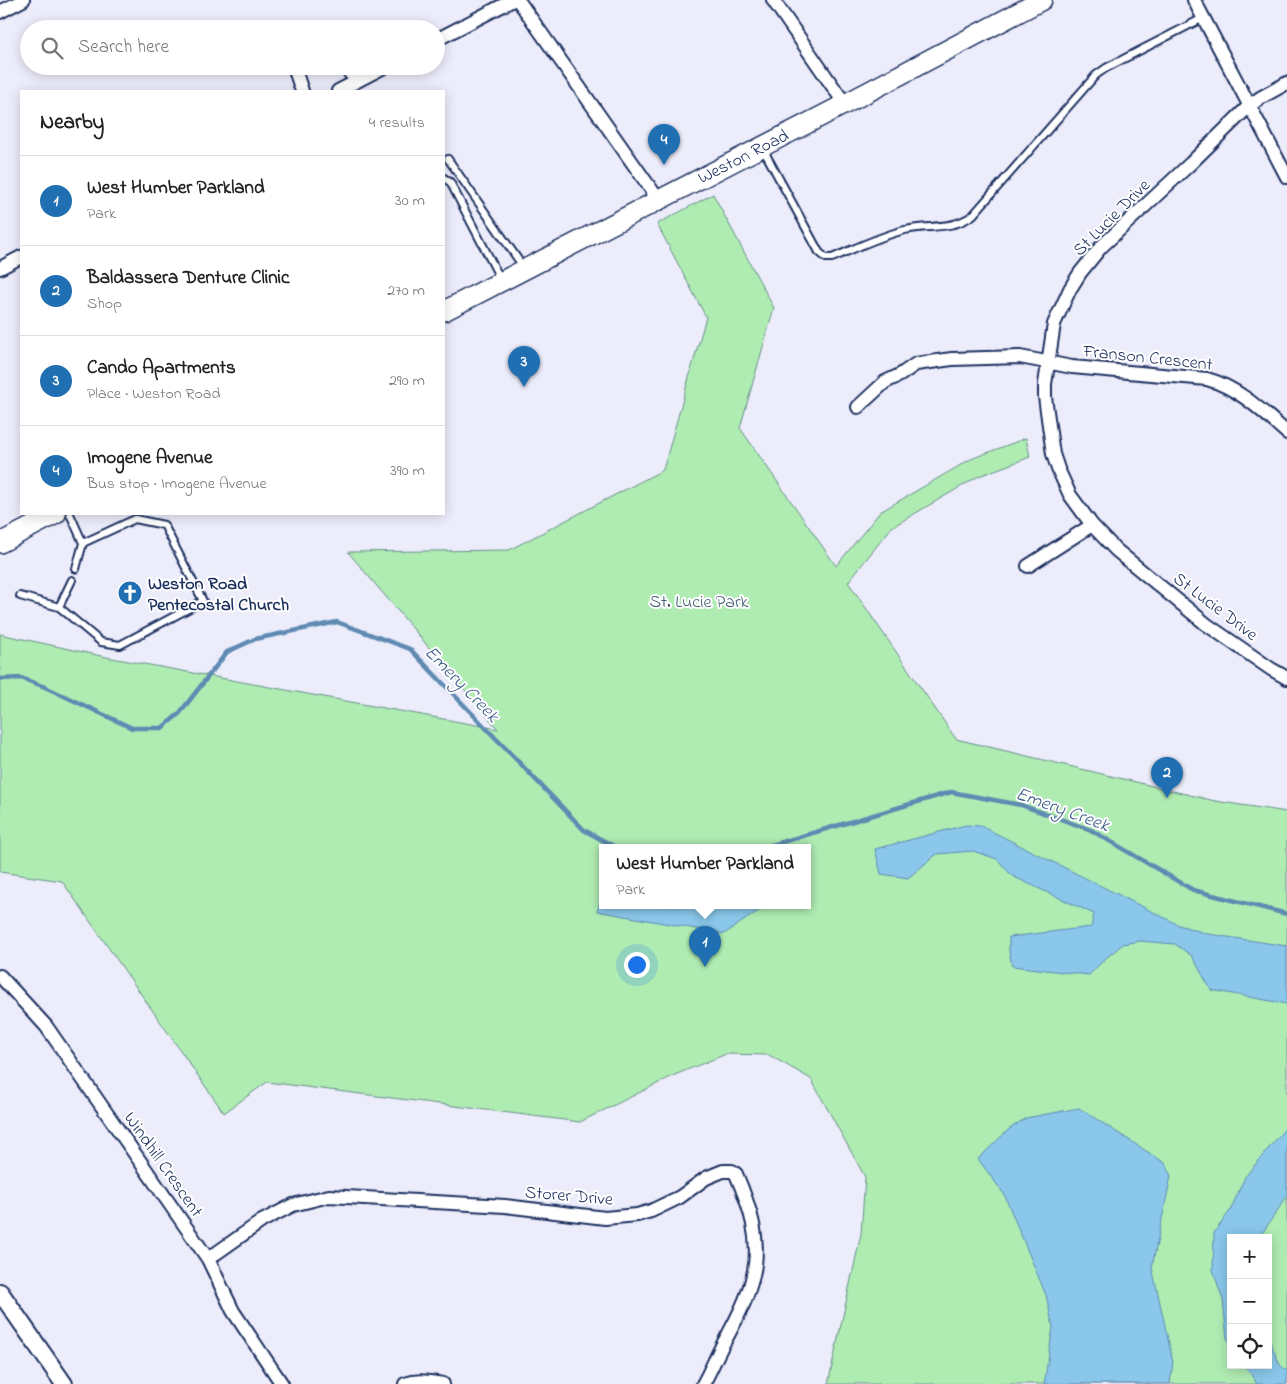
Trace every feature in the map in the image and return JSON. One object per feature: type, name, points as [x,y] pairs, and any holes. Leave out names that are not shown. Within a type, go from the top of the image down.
[{"type":"main road","name":"Weston Road","points":[[445,310],[1042,0]]},
{"type":"main road","points":[[0,543],[54,515]]},
{"type":"street","points":[[0,12],[23,0]]},
{"type":"street","points":[[445,35],[513,0]]},
{"type":"street","points":[[518,0],[658,199]]},
{"type":"street","points":[[773,0],[845,104]]},
{"type":"street","points":[[1194,0],[1248,106],[1287,177]]},
{"type":"street","points":[[297,75],[302,90]]},
{"type":"street","points":[[352,75],[357,81]]},
{"type":"street","points":[[340,90],[369,75]]},
{"type":"street","name":"St Lucie Drive","points":[[1287,83],[1248,106],[1191,164],[1101,247],[1080,273],[1070,289],[1054,324],[1045,384],[1053,454],[1070,495],[1092,525],[1116,550],[1206,624],[1287,678]]},
{"type":"street","points":[[0,268],[20,258]]},
{"type":"street","name":"Franson Crescent","points":[[858,407],[884,382],[900,375],[916,364],[952,359],[1020,357],[1072,367],[1207,379],[1222,383],[1248,399],[1287,432]]},
{"type":"street","points":[[1028,566],[1092,525]]},
{"type":"street","name":"Windhill Crescent","points":[[0,976],[46,1026],[208,1259],[233,1311],[278,1383]]},
{"type":"street","name":"Storer Drive","points":[[208,1259],[262,1221],[294,1205],[329,1196],[505,1206],[605,1218],[622,1217],[651,1211],[680,1198],[706,1178],[723,1170],[732,1171],[737,1176],[755,1232],[756,1262],[754,1278],[743,1307],[703,1384]]},
{"type":"street","points":[[0,1292],[64,1384]]},
{"type":"street","points":[[405,1384],[423,1380],[443,1384]]},
{"type":"lane","points":[[762,147],[819,252],[826,258],[832,258],[908,229],[952,225],[965,221],[973,214],[1096,75],[1203,18]]},
{"type":"lane","points":[[448,159],[525,269]]},
{"type":"lane","points":[[445,179],[450,182],[502,281]]},
{"type":"lane","points":[[70,515],[83,542],[76,569]]},
{"type":"lane","points":[[20,596],[59,607],[101,642],[120,645],[204,601],[164,525],[134,516],[83,542]]},
{"type":"lane","points":[[59,607],[72,580]]},
{"type":"green space","name":"St. Lucie Park","points":[[713,194],[774,308],[740,428],[836,566],[880,512],[971,459],[1026,438],[1030,457],[979,476],[892,527],[848,582],[956,739],[1215,801],[1287,812],[1287,1384],[828,1384],[861,1234],[865,1177],[811,1079],[769,1055],[726,1054],[677,1074],[580,1122],[267,1082],[224,1113],[62,881],[0,872],[0,634],[106,657],[498,729],[348,552],[509,550],[663,470],[706,317],[657,224]]},
{"type":"water","points":[[966,825],[981,826],[1179,925],[1208,934],[1287,946],[1287,1004],[1211,990],[1192,956],[1175,944],[1140,941],[1123,944],[1089,975],[1012,966],[1009,937],[1091,927],[1094,914],[1012,876],[997,859],[973,851],[937,854],[908,878],[881,874],[875,849]]},
{"type":"water","points":[[599,906],[599,909],[762,909],[724,934],[597,911]]},
{"type":"water","points":[[1079,1108],[1165,1163],[1171,1176],[1152,1267],[1173,1362],[1170,1384],[1044,1384],[1053,1327],[1046,1295],[1004,1194],[978,1159],[1008,1130],[1026,1118]]},
{"type":"water","points":[[1287,1126],[1287,1196],[1262,1234],[1227,1234],[1227,1338],[1223,1300],[1213,1270],[1214,1233],[1230,1211],[1245,1177]]},
{"type":"water","points":[[1272,1346],[1280,1365],[1287,1371],[1287,1384],[1257,1384],[1248,1369],[1272,1369]]},
{"type":"waterway","name":"Emery Creek","points":[[0,679],[21,678],[45,687],[132,728],[162,728],[179,714],[227,652],[255,639],[337,622],[410,649],[584,830],[610,844]]},
{"type":"waterway","name":"Emery Creek","points":[[776,844],[951,792],[1021,805],[1091,830],[1193,890],[1287,914]]},
{"type":"place","name":"Imogene Avenue","points":[[664,165]]},
{"type":"place","name":"Cando Apartments","points":[[524,387]]},
{"type":"place","name":"Weston Road Pentecostal Church","points":[[130,593]]},
{"type":"place","name":"Baldassera Denture Clinic","points":[[1167,798]]},
{"type":"place","name":"West Humber Parkland","points":[[705,967]]}]
